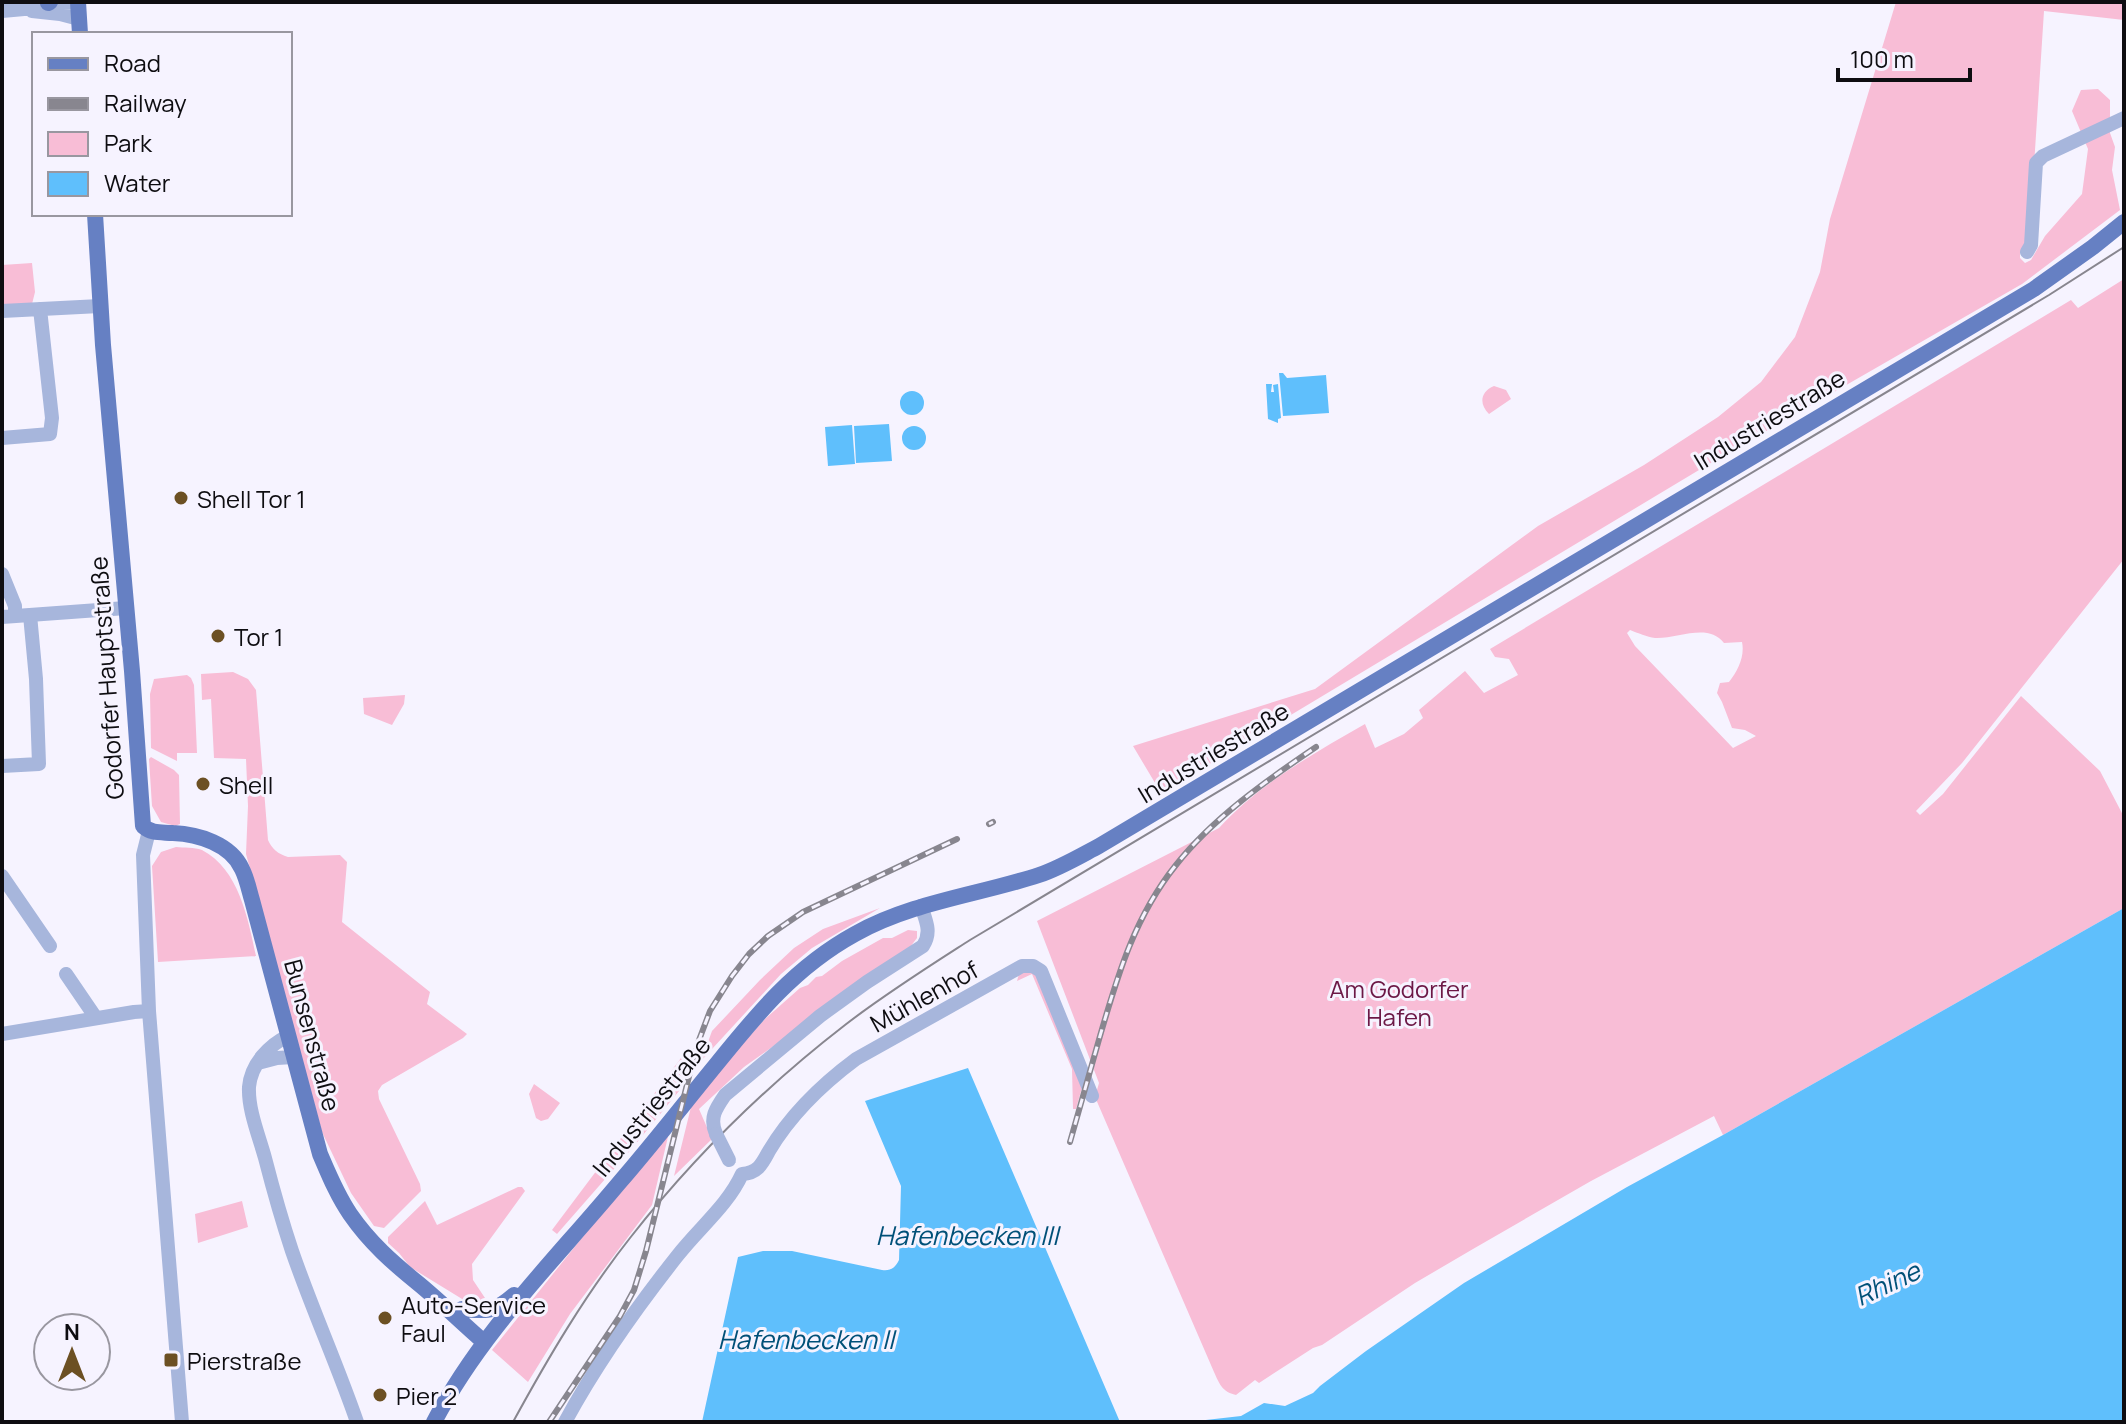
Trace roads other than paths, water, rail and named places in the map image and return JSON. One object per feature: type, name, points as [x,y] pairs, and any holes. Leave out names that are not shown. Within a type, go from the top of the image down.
[{"type":"main road","name":"Godorfer Hauptstraße","points":[[95,216],[141,818],[143,826],[149,831]]},
{"type":"main road","name":"Industriestraße","points":[[434,1422],[451,1389],[488,1337],[619,1183],[756,1014],[812,962],[880,921],[921,906],[1040,874],[1099,846],[2034,289],[2124,222]]},
{"type":"main road","name":"Bunsenstraße","points":[[149,831],[185,833],[205,838],[234,855],[242,868],[252,900],[320,1154],[332,1185],[351,1215],[395,1266],[488,1337]]},
{"type":"main road","points":[[462,1309],[487,1311],[500,1307],[540,1274]]},
{"type":"main road","name":"Bunsenstraße","points":[[421,1285],[462,1309],[488,1337]]},
{"type":"street","points":[[23,10],[49,2],[79,14]]},
{"type":"street","points":[[2,11],[79,14]]},
{"type":"street","points":[[2027,252],[2031,245],[2036,163],[2043,156],[2124,118]]},
{"type":"street","points":[[2,311],[100,306]]},
{"type":"street","points":[[2,438],[50,434],[52,418],[40,309]]},
{"type":"street","points":[[2,574],[36,679],[39,764],[2,766]]},
{"type":"street","points":[[16,616],[126,608]]},
{"type":"street","name":"Godorfer Hauptstraße","points":[[149,831],[143,855],[149,1011],[182,1422]]},
{"type":"street","points":[[2,876],[50,946]]},
{"type":"street","name":"Mühlenhof","points":[[921,906],[929,931],[929,938],[923,946],[820,1016],[725,1095],[714,1112],[713,1127],[729,1160],[739,1172],[754,1172],[760,1167],[806,1100],[856,1059],[1022,966],[1033,966],[1041,971],[1092,1096]]},
{"type":"street","points":[[66,974],[96,1018]]},
{"type":"street","points":[[2,1034],[149,1011]]},
{"type":"street","points":[[288,1036],[277,1041],[258,1063],[251,1078],[250,1102],[293,1254],[357,1422]]},
{"type":"street","points":[[258,1063],[293,1057]]},
{"type":"street","name":"Mühlenhof","points":[[565,1422],[590,1375],[649,1292],[734,1191],[742,1174]]},
{"type":"water","points":[[1279,373],[1287,378],[1326,375],[1329,413],[1283,416]]},
{"type":"water","points":[[1266,384],[1272,384],[1271,392],[1274,392],[1273,385],[1278,384],[1281,418],[1278,423],[1268,419]]},
{"type":"water","points":[[912,391],[923,398],[924,403],[917,414],[912,415],[901,408],[900,403],[907,392]]},
{"type":"water","points":[[889,424],[892,461],[856,463],[854,426]]},
{"type":"water","points":[[852,425],[855,464],[828,466],[825,427]]},
{"type":"water","points":[[914,426],[925,433],[926,438],[919,449],[914,450],[903,443],[902,438],[909,427]]},
{"type":"water","name":"Rhine","points":[[2124,908],[2124,1422],[1188,1422],[1241,1416],[1264,1403],[1285,1406],[1313,1393],[1366,1351],[1464,1283],[1627,1187]]},
{"type":"water","points":[[968,1068],[1120,1422],[702,1422],[738,1257],[763,1251],[792,1251],[882,1270],[894,1267],[899,1260],[901,1186],[865,1101]]},
{"type":"tram line","points":[[513,1422],[582,1304],[654,1209],[704,1152],[759,1098],[860,1014],[970,940],[2049,295],[2124,247]]},
{"type":"railway","points":[[1070,1142],[1121,968],[1139,925],[1162,884],[1190,848],[1223,816],[1316,747]]},
{"type":"railway","points":[[989,824],[993,822]]},
{"type":"railway","points":[[549,1422],[634,1290],[696,1048],[710,1011],[732,976],[768,936],[803,912],[957,839]]},
{"type":"place","name":"Shell Tor 1","points":[[181,498]]},
{"type":"place","name":"Tor 1","points":[[218,636]]},
{"type":"place","name":"Shell","points":[[203,784]]},
{"type":"place","name":"Auto-Service Faul","points":[[385,1318]]},
{"type":"place","name":"Pierstraße","points":[[171,1360]]},
{"type":"place","name":"Pier 2","points":[[380,1395]]},
{"type":"park label","name":"Am Godorfer Hafen","points":[[1399,1002]]},
{"type":"water label","name":"Hafenbecken III","points":[[967,1235]]},
{"type":"water label","name":"Hafenbecken II","points":[[806,1339]]}]
